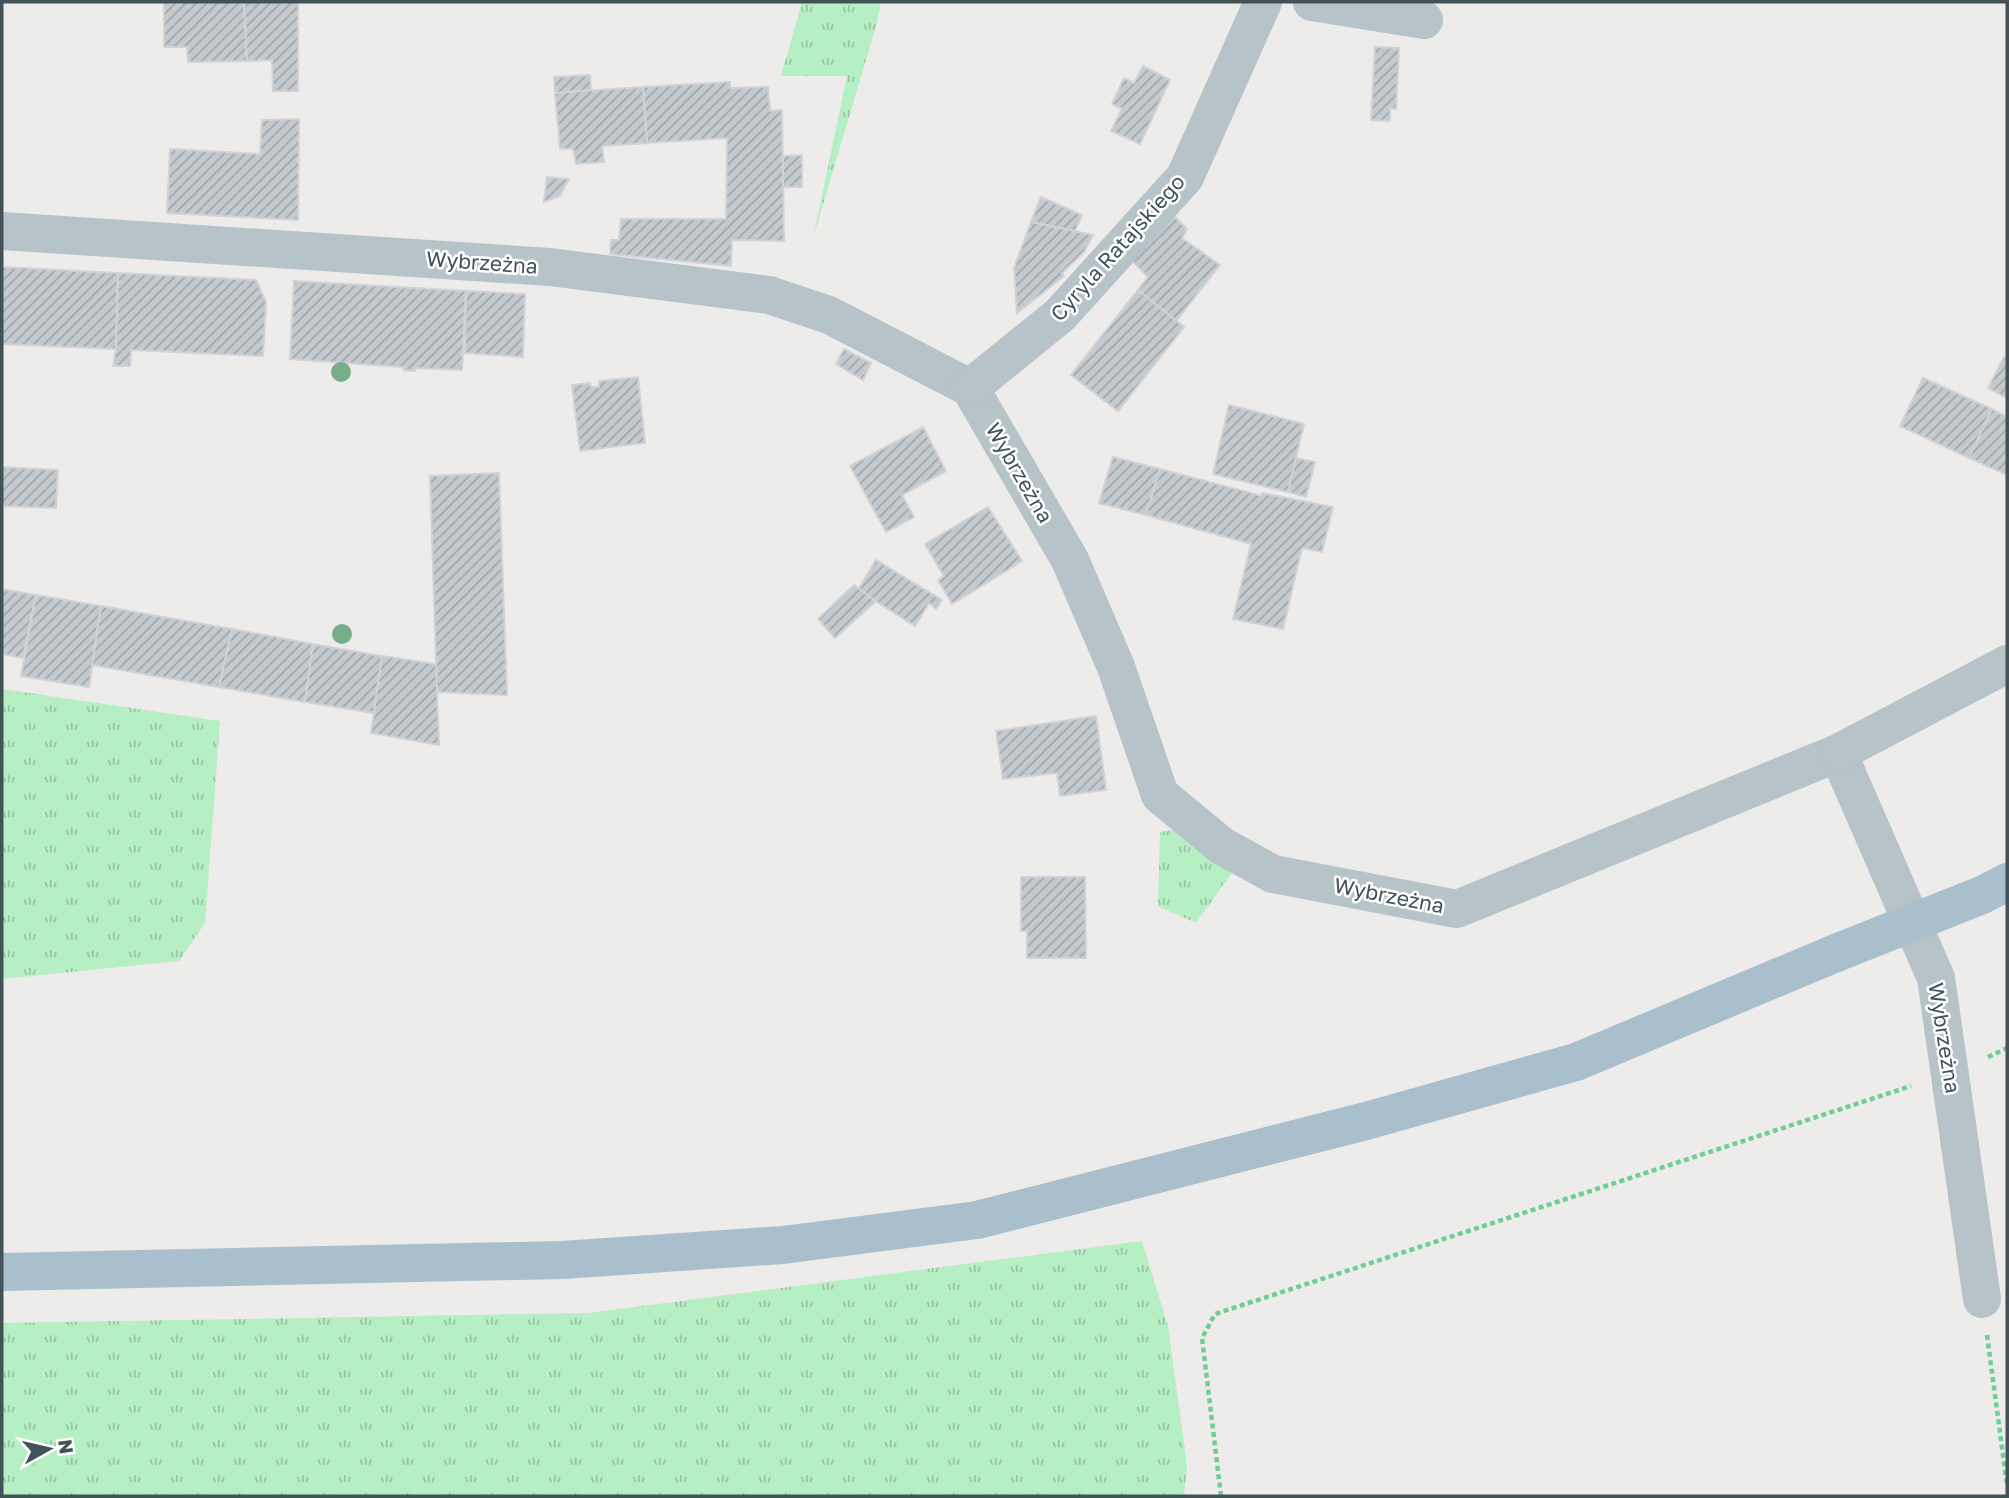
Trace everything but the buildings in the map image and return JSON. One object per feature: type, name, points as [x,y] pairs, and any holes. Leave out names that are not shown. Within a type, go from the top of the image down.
[{"type":"main road","points":[[2,1272],[562,1260],[783,1245],[977,1220],[1366,1121],[1576,1062],[1995,889]]},
{"type":"street","name":"Cyryla Ratajskiego","points":[[970,388],[1060,315],[1185,177],[1263,2]]},
{"type":"street","points":[[1311,2],[1424,20]]},
{"type":"street","name":"Wybrzeżna","points":[[2,231],[550,267],[769,295],[829,315],[970,388],[1070,560],[1116,667],[1160,795],[1222,846],[1273,874],[1457,909],[1838,753],[2007,664]]},
{"type":"street","name":"Wybrzeżna","points":[[1838,753],[1936,978],[1982,1299]]},
{"type":"path","points":[[1221,1496],[1202,1338],[1215,1314],[1950,1073]]},
{"type":"path","points":[[1982,1299],[2007,1485]]},
{"type":"green space","points":[[802,2],[881,2],[813,238],[847,76],[781,76]]},
{"type":"green space","points":[[2,689],[220,721],[205,923],[179,961],[2,979]]},
{"type":"green space","points":[[1179,829],[1234,870],[1196,923],[1158,906],[1160,832]]},
{"type":"green space","points":[[1142,1241],[1168,1326],[1187,1466],[1184,1496],[2,1496],[2,1323],[588,1313]]}]
